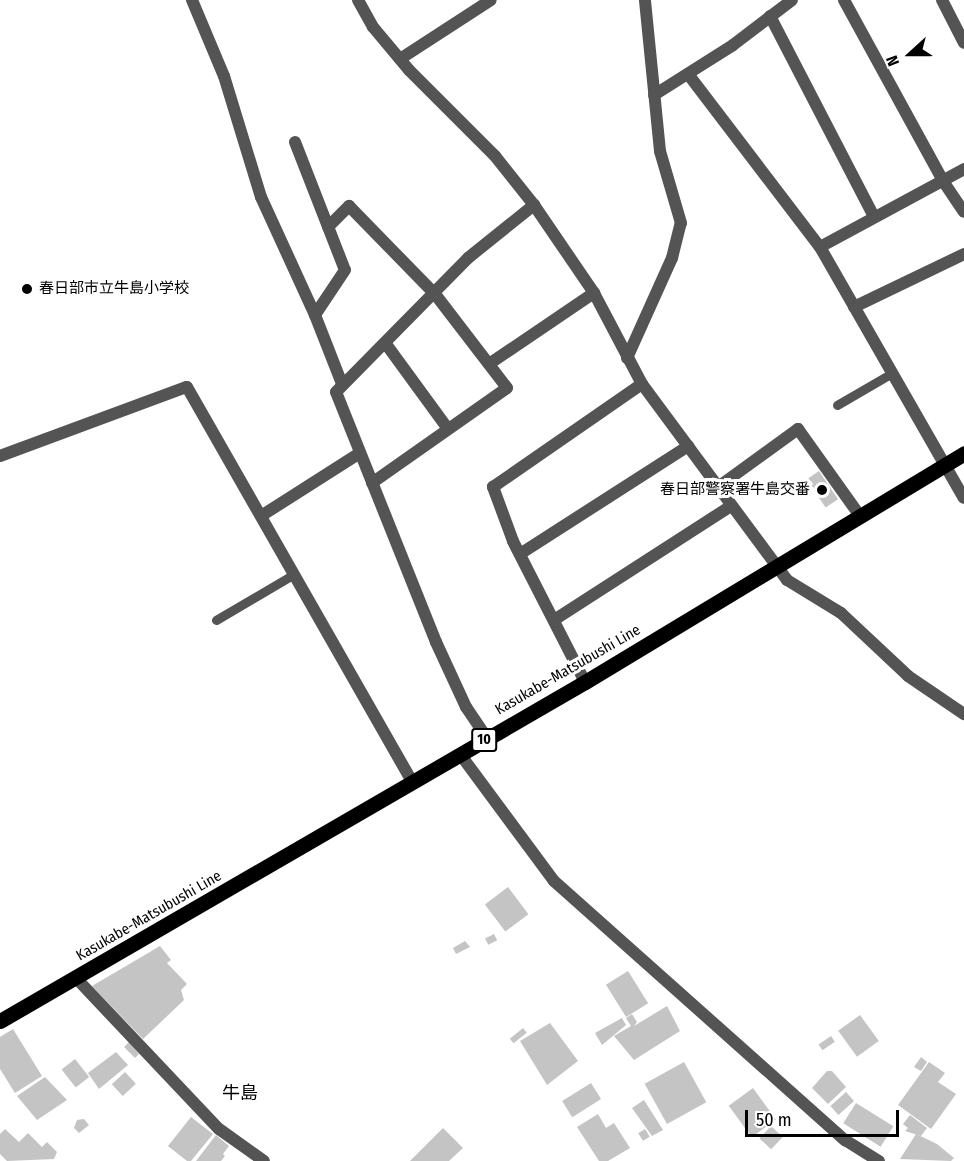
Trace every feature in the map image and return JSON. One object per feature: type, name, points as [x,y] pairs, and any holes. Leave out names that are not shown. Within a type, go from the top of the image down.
[{"type":"main road","name":"Kasukabe-Matsubushi Line","points":[[0,1022],[585,682],[964,453]]},
{"type":"street","points":[[192,0],[224,76],[261,197],[315,315],[342,384]]},
{"type":"street","points":[[358,0],[373,27],[400,59],[495,156],[534,205],[594,293],[642,384],[787,580],[841,613],[908,676],[963,711]]},
{"type":"street","points":[[400,59],[491,0]]},
{"type":"street","points":[[627,358],[672,258],[681,223],[660,151],[645,0]]},
{"type":"street","points":[[654,95],[688,74],[792,0]]},
{"type":"street","points":[[844,0],[943,181],[964,212]]},
{"type":"street","points":[[942,0],[964,43]]},
{"type":"street","points":[[770,16],[874,217]]},
{"type":"street","points":[[688,74],[820,247],[964,498]]},
{"type":"street","points":[[295,142],[345,270],[315,315]]},
{"type":"street","points":[[820,247],[964,169]]},
{"type":"street","points":[[487,738],[466,706],[436,642],[336,392],[386,344],[468,258],[534,205]]},
{"type":"street","points":[[328,227],[349,206],[435,294],[507,388],[372,483]]},
{"type":"street","points":[[854,307],[964,254]]},
{"type":"street","points":[[489,364],[594,293]]},
{"type":"street","points":[[386,344],[448,429]]},
{"type":"street","points":[[585,682],[520,554],[493,487],[642,384]]},
{"type":"street","points":[[0,456],[187,387],[412,783]]},
{"type":"street","points":[[718,487],[798,429],[860,516]]},
{"type":"street","points":[[520,554],[688,446]]},
{"type":"street","points":[[261,516],[360,453]]},
{"type":"street","points":[[554,620],[731,506]]},
{"type":"street","points":[[460,754],[554,880],[845,1140],[879,1161]]},
{"type":"street","points":[[76,978],[164,1079],[219,1130],[264,1161]]},
{"type":"lane","points":[[837,405],[892,373]]},
{"type":"lane","points":[[216,620],[294,574]]},
{"type":"building","points":[[819,471],[838,499],[826,508],[807,479]]},
{"type":"building","points":[[508,887],[528,914],[505,932],[485,904]]},
{"type":"building","points":[[494,934],[497,940],[488,945],[485,939]]},
{"type":"building","points":[[465,941],[470,947],[456,954],[453,948]]},
{"type":"building","points":[[160,946],[171,960],[167,963],[187,984],[181,990],[184,1000],[143,1039],[92,986]]},
{"type":"building","points":[[628,971],[648,1003],[626,1017],[606,985]]},
{"type":"building","points":[[667,1006],[680,1031],[634,1060],[614,1036],[631,1026],[626,1018],[632,1014],[637,1022],[634,1026]]},
{"type":"building","points":[[860,1015],[879,1041],[857,1057],[838,1031]]},
{"type":"building","points":[[622,1018],[626,1025],[602,1045],[595,1033]]},
{"type":"building","points":[[550,1023],[578,1061],[547,1085],[520,1041]]},
{"type":"building","points":[[523,1028],[527,1033],[514,1043],[510,1039]]},
{"type":"building","points":[[13,1029],[42,1076],[15,1093],[0,1069],[0,1037]]},
{"type":"building","points":[[831,1036],[835,1042],[822,1050],[819,1044]]},
{"type":"building","points":[[129,1042],[139,1054],[135,1058],[124,1047]]},
{"type":"building","points":[[116,1052],[128,1065],[99,1089],[88,1073]]},
{"type":"building","points":[[921,1057],[927,1062],[921,1071],[914,1067]]},
{"type":"building","points":[[75,1059],[89,1077],[76,1088],[62,1069]]},
{"type":"building","points":[[684,1062],[706,1102],[667,1124],[645,1084]]},
{"type":"building","points":[[929,1062],[945,1073],[938,1082],[956,1094],[931,1129],[898,1105]]},
{"type":"building","points":[[827,1071],[832,1071],[846,1087],[828,1104],[812,1088]]},
{"type":"building","points":[[125,1072],[136,1084],[123,1096],[112,1084]]},
{"type":"building","points":[[45,1077],[67,1100],[37,1120],[17,1096]]},
{"type":"building","points":[[591,1083],[601,1099],[572,1117],[562,1101]]},
{"type":"building","points":[[753,1088],[776,1120],[752,1137],[729,1106]]},
{"type":"building","points":[[846,1092],[854,1101],[838,1115],[830,1106]]},
{"type":"building","points":[[644,1100],[663,1130],[652,1136],[632,1108]]},
{"type":"building","points":[[856,1103],[893,1126],[881,1147],[843,1123]]},
{"type":"building","points":[[598,1114],[606,1128],[614,1123],[630,1148],[608,1161],[599,1161],[577,1127]]},
{"type":"building","points":[[910,1115],[927,1128],[921,1136],[905,1131],[908,1128],[903,1124]]},
{"type":"building","points":[[191,1117],[213,1134],[191,1161],[187,1161],[168,1146]]},
{"type":"building","points":[[84,1119],[89,1125],[79,1133],[74,1128],[77,1120]]},
{"type":"building","points":[[771,1126],[783,1137],[771,1149],[759,1138]]},
{"type":"building","points":[[443,1128],[463,1148],[449,1161],[410,1161]]},
{"type":"building","points":[[5,1129],[19,1142],[28,1133],[42,1147],[47,1142],[57,1152],[54,1159],[7,1161],[0,1154],[0,1134]]},
{"type":"building","points":[[645,1129],[650,1137],[643,1141],[638,1133]]},
{"type":"building","points":[[916,1134],[937,1144],[954,1158],[951,1161],[900,1159]]},
{"type":"building","points":[[216,1135],[229,1146],[223,1154],[225,1156],[221,1161],[196,1161]]},
{"type":"place","name":"春日部市立牛島小学校","points":[[27,289]]},
{"type":"place","name":"春日部警察署牛島交番","points":[[822,490]]},
{"type":"district","name":"牛島","points":[[240,1093]]}]
